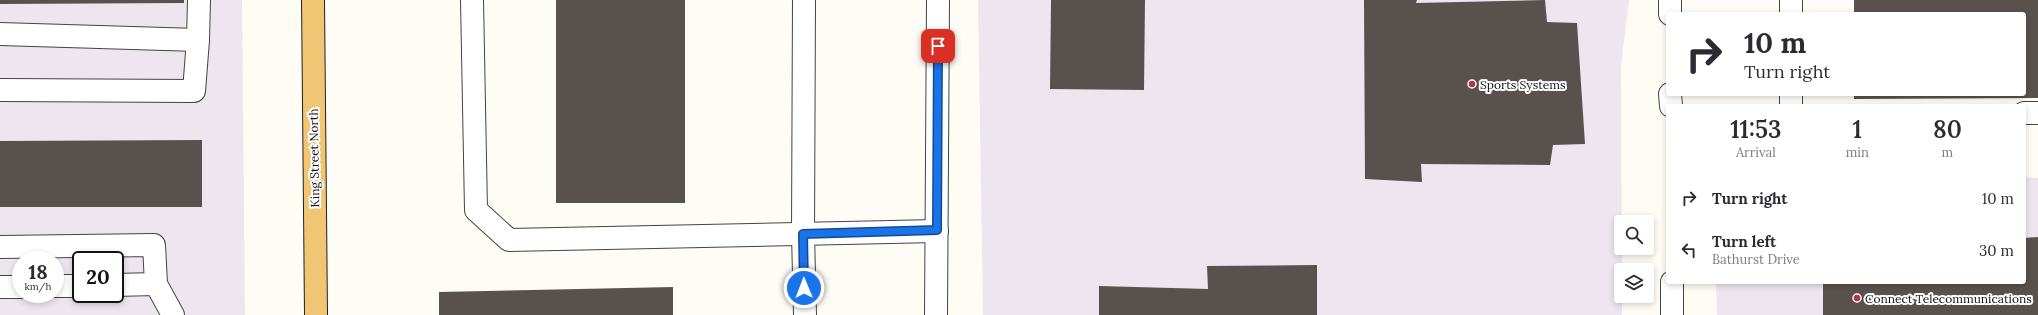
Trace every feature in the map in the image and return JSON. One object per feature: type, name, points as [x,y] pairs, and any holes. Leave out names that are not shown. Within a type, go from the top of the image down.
[{"type":"main road","name":"King Street North","points":[[313,0],[316,315]]},
{"type":"street","points":[[0,90],[194,91],[199,0]]},
{"type":"street","points":[[472,0],[476,210],[509,240],[937,230]]},
{"type":"street","points":[[804,0],[803,234],[805,315]]},
{"type":"street","points":[[936,315],[938,0]]},
{"type":"street","points":[[1670,0],[1670,12]]},
{"type":"street","points":[[1791,12],[1792,0]]},
{"type":"street","points":[[0,34],[198,40]]},
{"type":"street","points":[[2026,113],[2038,113]]},
{"type":"street","points":[[0,247],[154,245],[156,284],[173,315]]},
{"type":"street","points":[[124,285],[156,284]]},
{"type":"street","points":[[1672,284],[1672,315]]},
{"type":"street","points":[[0,287],[12,287]]},
{"type":"shaded area","points":[[0,0],[242,0],[245,315],[0,315]]},
{"type":"shaded area","points":[[978,0],[1629,0],[1621,66],[1622,215],[1614,215],[1614,255],[1622,255],[1622,263],[1614,263],[1614,303],[1622,303],[1622,315],[983,315]]},
{"type":"shaded area","points":[[2026,177],[2038,178],[2038,315],[1717,315],[1716,284],[2026,284]]},
{"type":"building","points":[[0,0],[184,0],[184,3],[0,4]]},
{"type":"building","points":[[556,0],[685,0],[685,203],[556,203]]},
{"type":"building","points":[[1051,0],[1145,0],[1144,90],[1050,89]]},
{"type":"building","name":"Sports Systems","points":[[1364,0],[1417,0],[1416,3],[1545,0],[1547,22],[1577,23],[1585,144],[1553,145],[1550,165],[1421,164],[1422,182],[1365,179]]},
{"type":"building","points":[[1854,0],[2038,0],[2038,98],[1854,99],[1854,96],[2026,96],[2026,12],[1854,12]]},
{"type":"building","points":[[202,140],[202,207],[0,207],[0,141]]},
{"type":"building","points":[[2038,237],[2038,315],[1823,315],[1823,284],[2026,284],[2026,238]]},
{"type":"building","points":[[1317,265],[1317,315],[1099,315],[1099,286],[1208,289],[1207,266]]},
{"type":"building","points":[[673,287],[673,315],[439,315],[439,292]]},
{"type":"place","name":"Sports Systems","points":[[1472,84]]},
{"type":"place","name":"Connect Telecommunications","points":[[1857,298]]},
{"type":"route","points":[[804,288],[803,234],[937,230],[938,46]]}]
